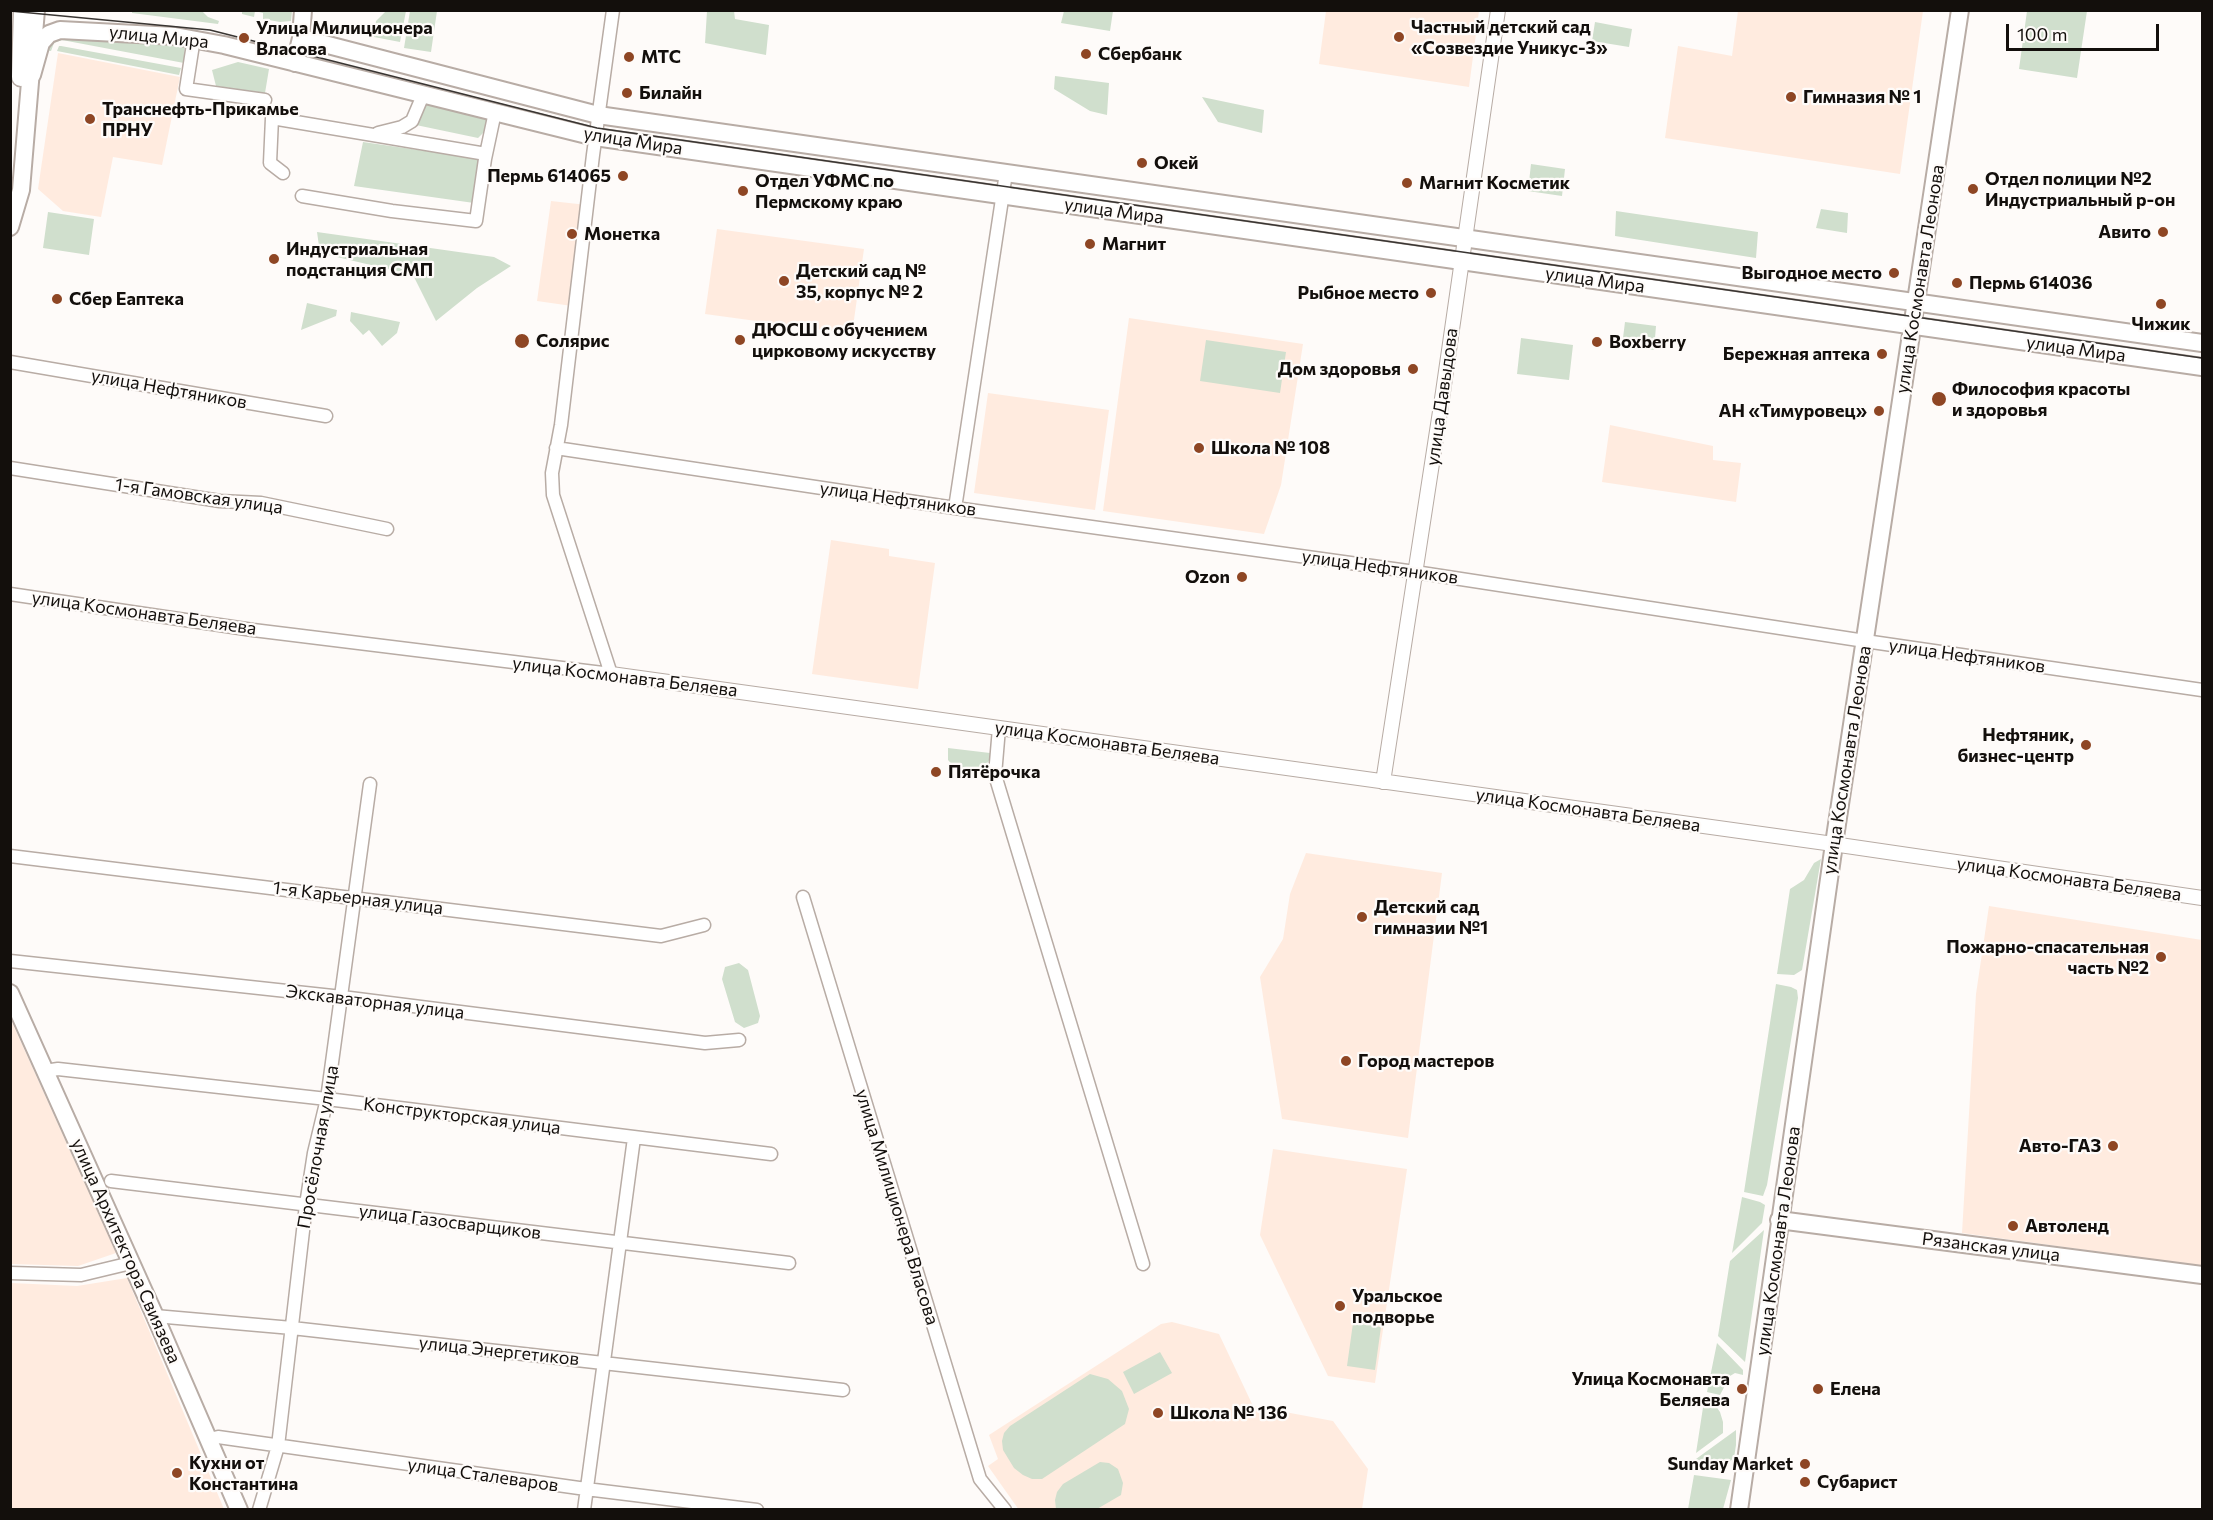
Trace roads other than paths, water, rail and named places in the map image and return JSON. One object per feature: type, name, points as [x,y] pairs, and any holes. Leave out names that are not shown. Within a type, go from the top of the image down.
[{"type":"main road","points":[[22,10],[32,65]]},
{"type":"main road","points":[[30,10],[32,65]]},
{"type":"main road","points":[[10,227],[21,190],[36,10]]},
{"type":"main road","points":[[10,216],[32,65],[44,10]]},
{"type":"main road","points":[[295,63],[301,38],[303,10]]},
{"type":"main road","name":"улица Космонавта Леонова","points":[[1739,1509],[1758,1391],[1779,1220],[1834,844],[1960,10]]},
{"type":"main road","name":"улица Мира","points":[[32,65],[49,34],[66,29],[194,38],[595,137],[2202,367]]},
{"type":"main road","name":"улица Мира","points":[[301,38],[598,115],[2202,343]]},
{"type":"main road","name":"улица Архитектора Свиязева","points":[[10,993],[239,1509]]},
{"type":"main road","name":"Рязанская улица","points":[[1779,1220],[2202,1275]]},
{"type":"street","points":[[611,674],[553,495],[552,473],[565,390],[612,10]]},
{"type":"street","name":"улица Давыдова","points":[[1383,782],[1466,238],[1498,10]]},
{"type":"street","points":[[194,38],[186,89],[265,100]]},
{"type":"street","points":[[374,134],[402,127],[412,121],[423,95]]},
{"type":"street","points":[[302,196],[392,211],[476,221],[495,112]]},
{"type":"street","points":[[283,173],[270,164],[272,118],[486,154]]},
{"type":"street","points":[[955,508],[1006,173]]},
{"type":"street","name":"улица Нефтяников","points":[[10,362],[327,416]]},
{"type":"street","name":"улица Нефтяников","points":[[556,448],[955,508],[1415,572],[2202,690]]},
{"type":"street","name":"1-я Гамовская улица","points":[[10,468],[220,501],[261,503],[387,529]]},
{"type":"street","name":"улица Космонавта Беляева","points":[[10,594],[253,630],[611,674],[1834,844],[2202,898]]},
{"type":"street","points":[[999,728],[995,774],[1143,1264]]},
{"type":"street","name":"Просёлочная улица","points":[[259,1509],[278,1446],[306,1205],[314,1153],[327,1099],[370,784]]},
{"type":"street","name":"1-я Карьерная улица","points":[[10,856],[661,936],[704,925]]},
{"type":"street","name":"улица Милиционера Власова","points":[[803,897],[980,1479],[1005,1509]]},
{"type":"street","name":"Экскаваторная улица","points":[[10,961],[342,997],[705,1043],[739,1040]]},
{"type":"street","name":"Конструкторская улица","points":[[45,1071],[58,1069],[327,1099],[771,1154]]},
{"type":"street","points":[[584,1509],[634,1138]]},
{"type":"street","name":"улица Газосварщиков","points":[[111,1181],[789,1263]]},
{"type":"street","points":[[10,1273],[81,1275],[131,1263]]},
{"type":"street","name":"улица Энергетиков","points":[[155,1316],[292,1328],[843,1390]]},
{"type":"street","name":"улица Сталеваров","points":[[209,1439],[218,1437],[586,1489],[758,1509]]},
{"type":"tram line","points":[[10,11],[210,30],[597,128],[2202,358]]},
{"type":"place","name":"Частный детский сад «Созвездие Уникус-3»","points":[[1399,37]]},
{"type":"place","name":"Улица Милиционера Власова","points":[[244,38]]},
{"type":"place","name":"Сбербанк","points":[[1086,54]]},
{"type":"place","name":"МТС","points":[[629,57]]},
{"type":"place","name":"Билайн","points":[[627,93]]},
{"type":"place","name":"Гимназия № 1","points":[[1791,97]]},
{"type":"place","name":"Транснефть-Прикамье ПРНУ","points":[[90,119]]},
{"type":"place","name":"Окей","points":[[1142,163]]},
{"type":"place","name":"Пермь 614065","points":[[623,176]]},
{"type":"place","name":"Магнит Косметик","points":[[1407,183]]},
{"type":"place","name":"Отдел полиции №2 Индустриальный р-он","points":[[1973,189]]},
{"type":"place","name":"Отдел УФМС по Пермскому краю","points":[[743,191]]},
{"type":"place","name":"Авито","points":[[2163,232]]},
{"type":"place","name":"Монетка","points":[[572,234]]},
{"type":"place","name":"Магнит","points":[[1090,244]]},
{"type":"place","name":"Индустриальная подстанция СМП","points":[[274,259]]},
{"type":"place","name":"Выгодное место","points":[[1894,273]]},
{"type":"place","name":"Детский сад № 35, корпус № 2","points":[[784,281]]},
{"type":"place","name":"Пермь 614036","points":[[1957,283]]},
{"type":"place","name":"Рыбное место","points":[[1431,293]]},
{"type":"place","name":"Сбер Еаптека","points":[[57,299]]},
{"type":"place","name":"Чижик","points":[[2161,304]]},
{"type":"place","name":"ДЮСШ с обучением цирковому искусству","points":[[740,340]]},
{"type":"place","name":"Солярис","points":[[522,341]]},
{"type":"place","name":"Boxberry","points":[[1597,342]]},
{"type":"place","name":"Бережная аптека","points":[[1882,354]]},
{"type":"place","name":"Дом здоровья","points":[[1413,369]]},
{"type":"place","name":"Философия красоты и здоровья","points":[[1939,399]]},
{"type":"place","name":"АН «Тимуровец»","points":[[1879,411]]},
{"type":"place","name":"Школа № 108","points":[[1199,448]]},
{"type":"place","name":"Ozon","points":[[1242,577]]},
{"type":"place","name":"Нефтяник, бизнес-центр","points":[[2086,745]]},
{"type":"place","name":"Пятёрочка","points":[[936,772]]},
{"type":"place","name":"Детский сад гимназии №1","points":[[1362,917]]},
{"type":"place","name":"Пожарно-спасательная часть №2","points":[[2161,957]]},
{"type":"place","name":"Город мастеров","points":[[1346,1061]]},
{"type":"place","name":"Авто-ГАЗ","points":[[2113,1146]]},
{"type":"place","name":"Автоленд","points":[[2013,1226]]},
{"type":"place","name":"Уральское подворье","points":[[1340,1306]]},
{"type":"place","name":"Улица Космонавта Беляева","points":[[1742,1389]]},
{"type":"place","name":"Елена","points":[[1818,1389]]},
{"type":"place","name":"Школа № 136","points":[[1158,1413]]},
{"type":"place","name":"Sunday Market","points":[[1805,1464]]},
{"type":"place","name":"Кухни от Константина","points":[[177,1473]]},
{"type":"place","name":"Субарист","points":[[1805,1482]]}]
